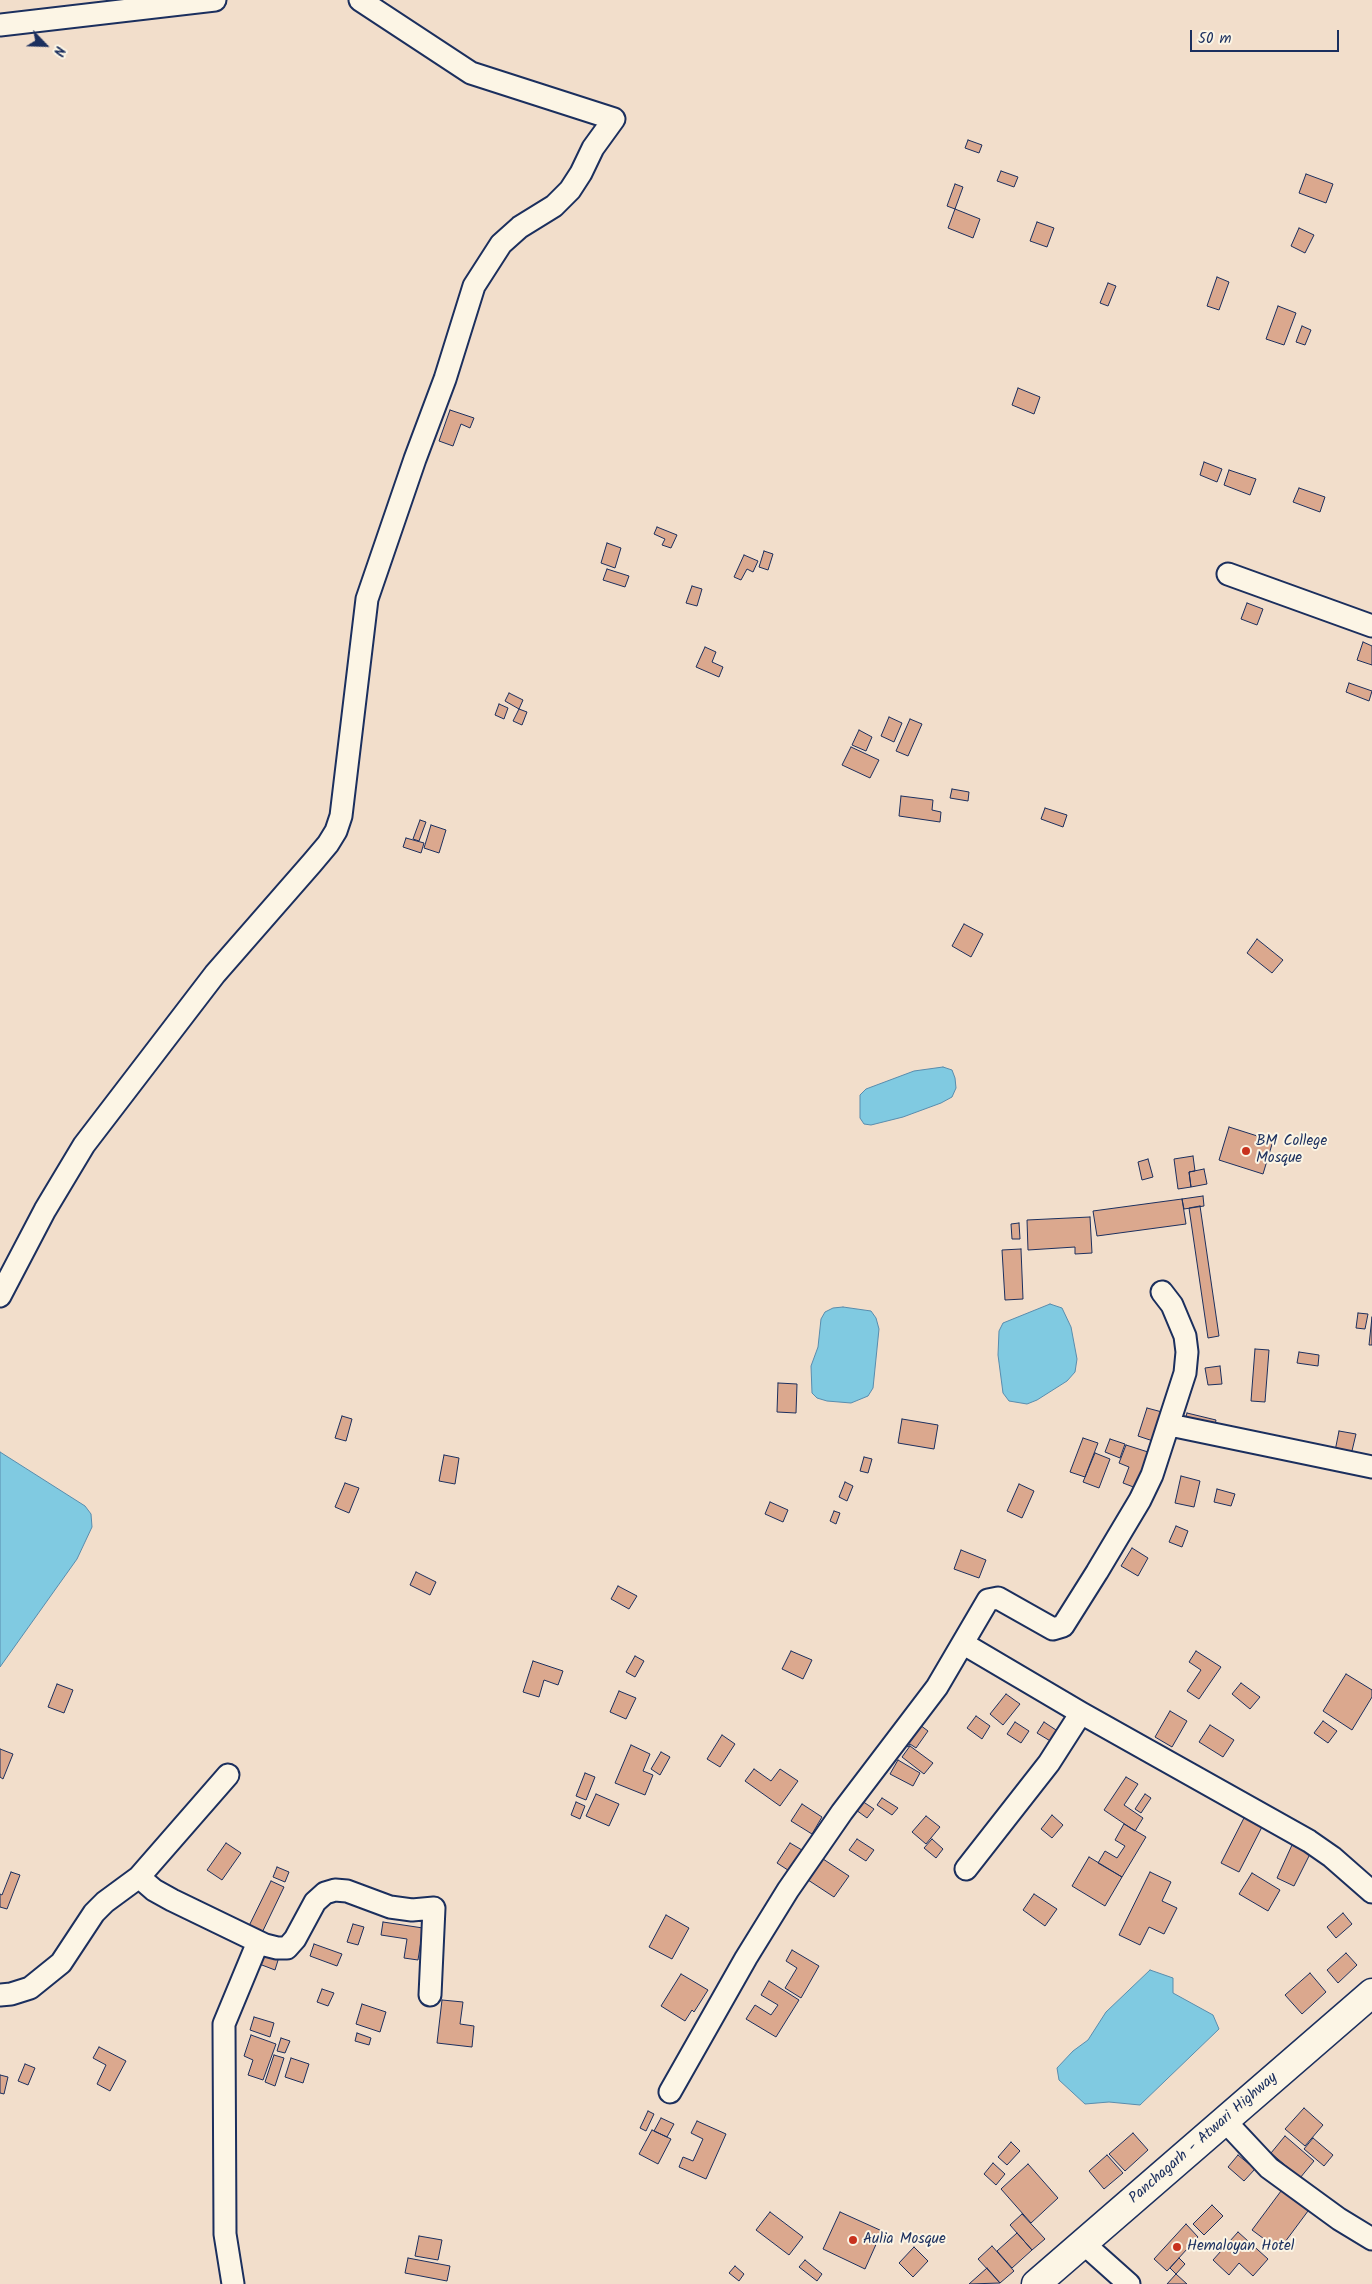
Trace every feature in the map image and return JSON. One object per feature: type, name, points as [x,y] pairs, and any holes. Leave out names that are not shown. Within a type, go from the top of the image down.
[{"type":"main road","name":"Panchagarh - Atwari Highway","points":[[1036,2284],[1372,1993]]},
{"type":"street","points":[[0,25],[215,0]]},
{"type":"street","points":[[0,1296],[45,1210],[84,1144],[215,974],[312,863],[336,831],[344,798],[367,599],[415,459],[445,380],[474,286],[501,244],[520,227],[554,206],[570,190],[593,148],[614,119],[471,74],[360,0]]},
{"type":"street","points":[[1228,574],[1372,626]]},
{"type":"street","points":[[670,2092],[746,1958],[788,1890],[842,1812],[937,1687],[964,1644],[988,1600],[998,1598],[1053,1629],[1063,1626],[1140,1500],[1170,1425],[1185,1373],[1188,1352],[1185,1336],[1172,1305],[1162,1292]]},
{"type":"street","points":[[1170,1425],[1372,1467]]},
{"type":"street","points":[[964,1644],[1309,1842],[1332,1857],[1372,1892]]},
{"type":"street","points":[[966,1869],[1049,1763],[1082,1713]]},
{"type":"street","points":[[0,1995],[11,1994],[30,1988],[61,1962],[94,1913],[105,1902],[139,1877],[228,1775]]},
{"type":"street","points":[[139,1877],[154,1890],[172,1900],[258,1942],[277,1948],[286,1948],[295,1939],[315,1902],[325,1893],[335,1890],[347,1891],[390,1907],[412,1910],[434,1908],[430,1995]]},
{"type":"street","points":[[233,2284],[225,2234],[224,2024],[258,1942]]},
{"type":"street","points":[[1225,2121],[1269,2168],[1339,2220],[1372,2239]]},
{"type":"street","points":[[1083,2243],[1129,2284]]},
{"type":"water","points":[[943,1067],[952,1070],[955,1078],[956,1088],[952,1097],[903,1117],[871,1125],[864,1124],[860,1118],[860,1095],[866,1089],[914,1071]]},
{"type":"water","points":[[1050,1304],[1062,1308],[1071,1327],[1077,1359],[1075,1372],[1067,1381],[1037,1400],[1027,1404],[1009,1401],[1003,1393],[998,1355],[999,1331],[1003,1323]]},
{"type":"water","points":[[843,1307],[871,1311],[876,1318],[879,1329],[873,1388],[868,1396],[851,1403],[827,1401],[817,1398],[812,1393],[811,1366],[818,1347],[821,1319],[825,1312],[833,1308]]},
{"type":"water","points":[[0,1452],[85,1506],[91,1514],[92,1527],[77,1559],[0,1667]]},
{"type":"water","points":[[1150,1970],[1173,1978],[1173,1993],[1213,2015],[1219,2029],[1140,2105],[1109,2102],[1085,2104],[1059,2080],[1057,2068],[1073,2051],[1088,2040],[1106,2012]]},
{"type":"building","points":[[968,140],[982,145],[979,153],[965,148]]},
{"type":"building","points":[[1001,171],[1018,177],[1014,187],[997,181]]},
{"type":"building","points":[[1306,174],[1333,184],[1326,203],[1299,193]]},
{"type":"building","points":[[955,184],[963,187],[955,209],[947,206]]},
{"type":"building","points":[[955,209],[980,219],[973,238],[948,228]]},
{"type":"building","points":[[1037,222],[1054,228],[1047,247],[1030,241]]},
{"type":"building","points":[[1299,228],[1314,235],[1305,253],[1291,246]]},
{"type":"building","points":[[1217,277],[1229,282],[1219,310],[1207,306]]},
{"type":"building","points":[[1108,283],[1116,286],[1108,306],[1100,303]]},
{"type":"building","points":[[1278,306],[1296,313],[1284,345],[1266,339]]},
{"type":"building","points":[[1302,326],[1311,330],[1305,345],[1296,342]]},
{"type":"building","points":[[1018,388],[1040,397],[1034,414],[1012,405]]},
{"type":"building","points":[[450,410],[474,418],[470,428],[461,424],[453,446],[439,441]]},
{"type":"building","points":[[1204,462],[1222,469],[1217,482],[1200,475]]},
{"type":"building","points":[[1229,470],[1256,479],[1250,495],[1224,485]]},
{"type":"building","points":[[1299,488],[1325,497],[1320,512],[1293,502]]},
{"type":"building","points":[[657,527],[677,535],[671,548],[662,545],[665,539],[654,534]]},
{"type":"building","points":[[607,543],[621,548],[615,568],[601,563]]},
{"type":"building","points":[[764,551],[773,554],[768,570],[759,567]]},
{"type":"building","points":[[744,555],[758,561],[753,572],[747,569],[741,580],[734,577]]},
{"type":"building","points":[[607,569],[629,576],[625,587],[603,580]]},
{"type":"building","points":[[692,586],[702,589],[697,606],[686,603]]},
{"type":"building","points":[[1247,603],[1263,609],[1257,625],[1241,619]]},
{"type":"building","points":[[1363,642],[1372,646],[1372,665],[1357,660]]},
{"type":"building","points":[[705,647],[716,652],[712,662],[723,667],[719,677],[696,667]]},
{"type":"building","points":[[1349,683],[1372,691],[1369,701],[1346,692]]},
{"type":"building","points":[[509,693],[523,700],[519,709],[505,701]]},
{"type":"building","points":[[499,704],[508,708],[504,719],[495,715]]},
{"type":"building","points":[[519,709],[527,712],[522,725],[513,721]]},
{"type":"building","points":[[889,717],[902,723],[894,742],[881,736]]},
{"type":"building","points":[[910,719],[922,724],[908,756],[896,751]]},
{"type":"building","points":[[859,730],[872,737],[866,751],[852,745]]},
{"type":"building","points":[[851,747],[879,760],[870,778],[842,765]]},
{"type":"building","points":[[952,789],[969,792],[968,801],[950,798]]},
{"type":"building","points":[[901,796],[933,800],[932,810],[941,812],[940,822],[899,816]]},
{"type":"building","points":[[1045,808],[1067,815],[1063,827],[1041,819]]},
{"type":"building","points":[[420,820],[426,822],[419,841],[413,839]]},
{"type":"building","points":[[431,825],[446,830],[439,853],[424,848]]},
{"type":"building","points":[[406,838],[424,843],[421,853],[403,847]]},
{"type":"building","points":[[964,924],[983,934],[971,957],[952,946]]},
{"type":"building","points":[[1257,939],[1283,960],[1272,973],[1247,953]]},
{"type":"building","name":"BM College Mosque","points":[[1229,1127],[1273,1141],[1263,1174],[1219,1160]]},
{"type":"building","points":[[1193,1156],[1195,1171],[1189,1172],[1191,1187],[1178,1189],[1174,1159]]},
{"type":"building","points":[[1148,1159],[1153,1177],[1142,1180],[1138,1162]]},
{"type":"building","points":[[1204,1169],[1207,1184],[1191,1187],[1189,1172]]},
{"type":"building","points":[[1203,1196],[1204,1206],[1184,1209],[1182,1199]]},
{"type":"building","points":[[1182,1199],[1186,1224],[1097,1236],[1093,1211]]},
{"type":"building","points":[[1200,1206],[1219,1336],[1208,1338],[1189,1208]]},
{"type":"building","points":[[1090,1217],[1092,1253],[1075,1254],[1075,1247],[1028,1250],[1027,1220]]},
{"type":"building","points":[[1019,1223],[1020,1239],[1012,1239],[1011,1224]]},
{"type":"building","points":[[1021,1249],[1023,1299],[1005,1300],[1002,1250]]},
{"type":"building","points":[[1358,1313],[1368,1314],[1365,1329],[1356,1328]]},
{"type":"building","points":[[1372,1317],[1372,1345],[1369,1345]]},
{"type":"building","points":[[1255,1349],[1269,1350],[1265,1402],[1251,1401]]},
{"type":"building","points":[[1299,1352],[1319,1355],[1318,1366],[1297,1363]]},
{"type":"building","points":[[1220,1366],[1222,1384],[1208,1385],[1205,1368]]},
{"type":"building","points":[[778,1383],[797,1384],[796,1413],[777,1412]]},
{"type":"building","points":[[1147,1408],[1162,1412],[1153,1441],[1138,1436]]},
{"type":"building","points":[[1187,1413],[1216,1420],[1214,1430],[1184,1424]]},
{"type":"building","points":[[342,1416],[352,1419],[346,1441],[335,1438]]},
{"type":"building","points":[[902,1419],[938,1425],[934,1449],[898,1443]]},
{"type":"building","points":[[1339,1431],[1356,1434],[1351,1455],[1335,1451]]},
{"type":"building","points":[[1083,1438],[1098,1443],[1085,1477],[1070,1472]]},
{"type":"building","points":[[1110,1439],[1125,1444],[1120,1458],[1105,1452]]},
{"type":"building","points":[[1126,1445],[1148,1452],[1136,1488],[1123,1483],[1129,1467],[1119,1463]]},
{"type":"building","points":[[1095,1453],[1110,1459],[1099,1488],[1083,1482]]},
{"type":"building","points":[[444,1455],[459,1458],[455,1484],[439,1481]]},
{"type":"building","points":[[864,1457],[872,1459],[868,1473],[860,1471]]},
{"type":"building","points":[[1181,1476],[1200,1481],[1194,1507],[1175,1503]]},
{"type":"building","points":[[845,1482],[853,1486],[847,1501],[839,1497]]},
{"type":"building","points":[[345,1483],[359,1488],[349,1513],[335,1507]]},
{"type":"building","points":[[1019,1484],[1034,1491],[1022,1518],[1007,1511]]},
{"type":"building","points":[[1217,1489],[1235,1494],[1231,1506],[1214,1502]]},
{"type":"building","points":[[770,1502],[788,1510],[783,1522],[765,1514]]},
{"type":"building","points":[[834,1511],[840,1513],[836,1524],[830,1521]]},
{"type":"building","points":[[1176,1526],[1188,1531],[1182,1547],[1169,1542]]},
{"type":"building","points":[[1132,1548],[1148,1558],[1138,1576],[1121,1566]]},
{"type":"building","points":[[961,1550],[986,1560],[979,1578],[954,1569]]},
{"type":"building","points":[[416,1572],[436,1582],[430,1595],[410,1585]]},
{"type":"building","points":[[618,1586],[637,1596],[629,1609],[611,1599]]},
{"type":"building","points":[[791,1651],[812,1660],[803,1679],[782,1669]]},
{"type":"building","points":[[1196,1651],[1221,1667],[1199,1699],[1187,1691],[1201,1670],[1189,1662]]},
{"type":"building","points":[[635,1656],[644,1661],[635,1677],[626,1672]]},
{"type":"building","points":[[533,1661],[563,1671],[558,1685],[544,1680],[539,1697],[523,1692]]},
{"type":"building","points":[[1346,1674],[1372,1690],[1372,1697],[1352,1730],[1323,1711]]},
{"type":"building","points":[[1241,1683],[1260,1697],[1250,1709],[1232,1694]]},
{"type":"building","points":[[57,1684],[73,1690],[64,1713],[48,1707]]},
{"type":"building","points":[[619,1691],[636,1698],[626,1719],[610,1712]]},
{"type":"building","points":[[1006,1694],[1020,1704],[1003,1725],[990,1714]]},
{"type":"building","points":[[1170,1711],[1187,1721],[1172,1747],[1155,1737]]},
{"type":"building","points":[[976,1716],[990,1726],[982,1739],[967,1728]]},
{"type":"building","points":[[1323,1721],[1337,1731],[1328,1743],[1314,1733]]},
{"type":"building","points":[[916,1722],[928,1731],[916,1748],[910,1744],[908,1747],[901,1742]]},
{"type":"building","points":[[1015,1722],[1029,1731],[1021,1743],[1007,1734]]},
{"type":"building","points":[[1044,1722],[1059,1732],[1052,1742],[1037,1733]]},
{"type":"building","points":[[1210,1725],[1234,1740],[1223,1757],[1199,1742]]},
{"type":"building","points":[[722,1735],[735,1744],[720,1767],[707,1759]]},
{"type":"building","points":[[631,1745],[650,1754],[643,1771],[653,1775],[645,1795],[615,1783]]},
{"type":"building","points":[[910,1746],[933,1763],[924,1774],[902,1757]]},
{"type":"building","points":[[0,1749],[13,1754],[3,1779],[0,1777]]},
{"type":"building","points":[[661,1752],[670,1757],[660,1775],[651,1769]]},
{"type":"building","points":[[898,1760],[920,1773],[913,1786],[890,1774]]},
{"type":"building","points":[[754,1769],[771,1781],[780,1769],[798,1781],[780,1806],[745,1781]]},
{"type":"building","points":[[585,1773],[595,1777],[586,1800],[576,1796]]},
{"type":"building","points":[[1126,1777],[1138,1784],[1124,1805],[1143,1818],[1135,1831],[1104,1810]]},
{"type":"building","points":[[596,1794],[619,1804],[609,1826],[586,1816]]},
{"type":"building","points":[[1145,1794],[1151,1798],[1141,1813],[1135,1809]]},
{"type":"building","points":[[882,1798],[898,1808],[892,1815],[877,1805]]},
{"type":"building","points":[[862,1801],[874,1809],[867,1818],[856,1810]]},
{"type":"building","points":[[576,1802],[585,1806],[580,1819],[571,1815]]},
{"type":"building","points":[[802,1804],[822,1817],[812,1834],[791,1821]]},
{"type":"building","points":[[1052,1815],[1063,1825],[1052,1838],[1041,1829]]},
{"type":"building","points":[[926,1816],[940,1827],[926,1844],[912,1832]]},
{"type":"building","points":[[1245,1816],[1263,1825],[1239,1872],[1221,1863]]},
{"type":"building","points":[[1124,1824],[1146,1837],[1122,1877],[1098,1863],[1105,1851],[1117,1858],[1125,1846],[1115,1840]]},
{"type":"building","points":[[857,1839],[874,1850],[866,1861],[849,1850]]},
{"type":"building","points":[[932,1839],[943,1849],[936,1858],[924,1848]]},
{"type":"building","points":[[226,1843],[241,1853],[222,1880],[207,1870]]},
{"type":"building","points":[[790,1843],[807,1853],[794,1874],[777,1863]]},
{"type":"building","points":[[1292,1845],[1310,1854],[1294,1886],[1277,1878]]},
{"type":"building","points":[[820,1857],[849,1876],[834,1897],[805,1878]]},
{"type":"building","points":[[1089,1857],[1122,1877],[1105,1906],[1072,1886]]},
{"type":"building","points":[[277,1867],[289,1872],[285,1882],[273,1877]]},
{"type":"building","points":[[11,1872],[20,1875],[7,1909],[0,1907],[0,1894],[2,1895]]},
{"type":"building","points":[[1150,1872],[1171,1882],[1162,1901],[1177,1908],[1164,1934],[1149,1927],[1140,1945],[1119,1935]]},
{"type":"building","points":[[1252,1873],[1280,1890],[1268,1911],[1239,1894]]},
{"type":"building","points":[[271,1881],[284,1887],[259,1939],[246,1932]]},
{"type":"building","points":[[1034,1894],[1057,1909],[1045,1926],[1023,1910]]},
{"type":"building","points":[[1343,1913],[1352,1924],[1336,1938],[1327,1927]]},
{"type":"building","points":[[666,1915],[689,1928],[672,1959],[649,1947]]},
{"type":"building","points":[[383,1922],[423,1928],[418,1960],[404,1958],[407,1939],[381,1935]]},
{"type":"building","points":[[353,1924],[364,1927],[358,1945],[347,1942]]},
{"type":"building","points":[[314,1944],[342,1954],[337,1966],[310,1956]]},
{"type":"building","points":[[259,1949],[279,1957],[275,1970],[254,1962]]},
{"type":"building","points":[[792,1950],[819,1966],[801,1998],[785,1988],[797,1968],[786,1961]]},
{"type":"building","points":[[1346,1953],[1357,1965],[1338,1983],[1327,1970]]},
{"type":"building","points":[[1310,1973],[1326,1992],[1302,2014],[1285,1995]]},
{"type":"building","points":[[681,1974],[708,1990],[694,2012],[692,2010],[685,2021],[661,2006]]},
{"type":"building","points":[[769,1981],[799,2000],[776,2037],[746,2019],[755,2005],[771,2015],[778,2005],[761,1995]]},
{"type":"building","points":[[322,1989],[334,1993],[328,2006],[317,2002]]},
{"type":"building","points":[[442,2000],[463,2002],[460,2024],[474,2026],[472,2047],[437,2043]]},
{"type":"building","points":[[362,2004],[386,2012],[380,2032],[356,2024]]},
{"type":"building","points":[[254,2017],[274,2023],[270,2037],[250,2030]]},
{"type":"building","points":[[357,2033],[371,2038],[369,2045],[355,2041]]},
{"type":"building","points":[[251,2035],[276,2044],[263,2080],[248,2075],[253,2060],[244,2056]]},
{"type":"building","points":[[281,2038],[290,2041],[285,2053],[277,2051]]},
{"type":"building","points":[[99,2047],[126,2061],[110,2091],[97,2084],[106,2065],[93,2058]]},
{"type":"building","points":[[274,2055],[284,2058],[275,2086],[265,2082]]},
{"type":"building","points":[[291,2058],[309,2064],[303,2083],[285,2077]]},
{"type":"building","points":[[25,2064],[35,2068],[28,2085],[18,2081]]},
{"type":"building","points":[[0,2075],[8,2077],[4,2094],[0,2093]]},
{"type":"building","points":[[1304,2108],[1323,2125],[1305,2146],[1285,2129]]},
{"type":"building","points":[[648,2111],[654,2114],[646,2131],[640,2128]]},
{"type":"building","points":[[661,2118],[674,2124],[667,2137],[654,2131]]},
{"type":"building","points":[[697,2121],[726,2134],[706,2179],[679,2167],[683,2157],[693,2161],[703,2139],[691,2133]]},
{"type":"building","points":[[652,2130],[671,2139],[658,2164],[639,2154]]},
{"type":"building","points":[[1133,2133],[1148,2150],[1125,2171],[1109,2154]]},
{"type":"building","points":[[1285,2136],[1314,2161],[1300,2178],[1271,2153]]},
{"type":"building","points":[[1313,2138],[1333,2155],[1324,2166],[1304,2149]]},
{"type":"building","points":[[1011,2142],[1020,2151],[1007,2165],[998,2157]]},
{"type":"building","points":[[1107,2155],[1123,2173],[1104,2189],[1089,2171]]},
{"type":"building","points":[[1238,2155],[1255,2169],[1244,2181],[1228,2167]]},
{"type":"building","points":[[993,2163],[1005,2174],[996,2185],[984,2174]]},
{"type":"building","points":[[1028,2164],[1058,2198],[1031,2223],[1001,2189]]},
{"type":"building","points":[[1284,2187],[1311,2207],[1279,2250],[1252,2230]]},
{"type":"building","points":[[1212,2205],[1223,2216],[1204,2235],[1193,2224]]},
{"type":"building","points":[[770,2212],[803,2237],[789,2255],[756,2230]]},
{"type":"building","name":"Aulia Mosque","points":[[840,2212],[882,2231],[865,2269],[823,2249]]},
{"type":"building","points":[[1022,2214],[1045,2239],[1032,2250],[1010,2225]]},
{"type":"building","name":"Hemaloyan Hotel","points":[[1186,2224],[1198,2237],[1167,2271],[1154,2259]]},
{"type":"building","points":[[1238,2232],[1268,2259],[1253,2276],[1239,2263],[1229,2275],[1213,2260]]},
{"type":"building","points":[[1017,2233],[1032,2250],[1012,2268],[997,2251]]},
{"type":"building","points":[[419,2236],[442,2240],[438,2260],[415,2256]]},
{"type":"building","points":[[992,2246],[1014,2271],[1000,2283],[978,2259]]},
{"type":"building","points":[[914,2247],[928,2261],[913,2277],[899,2263]]},
{"type":"building","points":[[408,2258],[450,2266],[447,2281],[405,2273]]},
{"type":"building","points":[[1179,2258],[1185,2264],[1176,2274],[1170,2268]]},
{"type":"building","points":[[805,2260],[822,2274],[817,2281],[799,2267]]},
{"type":"building","points":[[735,2266],[744,2274],[739,2281],[729,2273]]},
{"type":"building","points":[[987,2268],[1000,2283],[969,2284]]},
{"type":"building","points":[[1176,2274],[1187,2284],[1167,2284]]},
{"type":"place","name":"BM College Mosque","points":[[1246,1151]]},
{"type":"place","name":"Aulia Mosque","points":[[853,2240]]},
{"type":"place","name":"Hemaloyan Hotel","points":[[1177,2247]]}]
